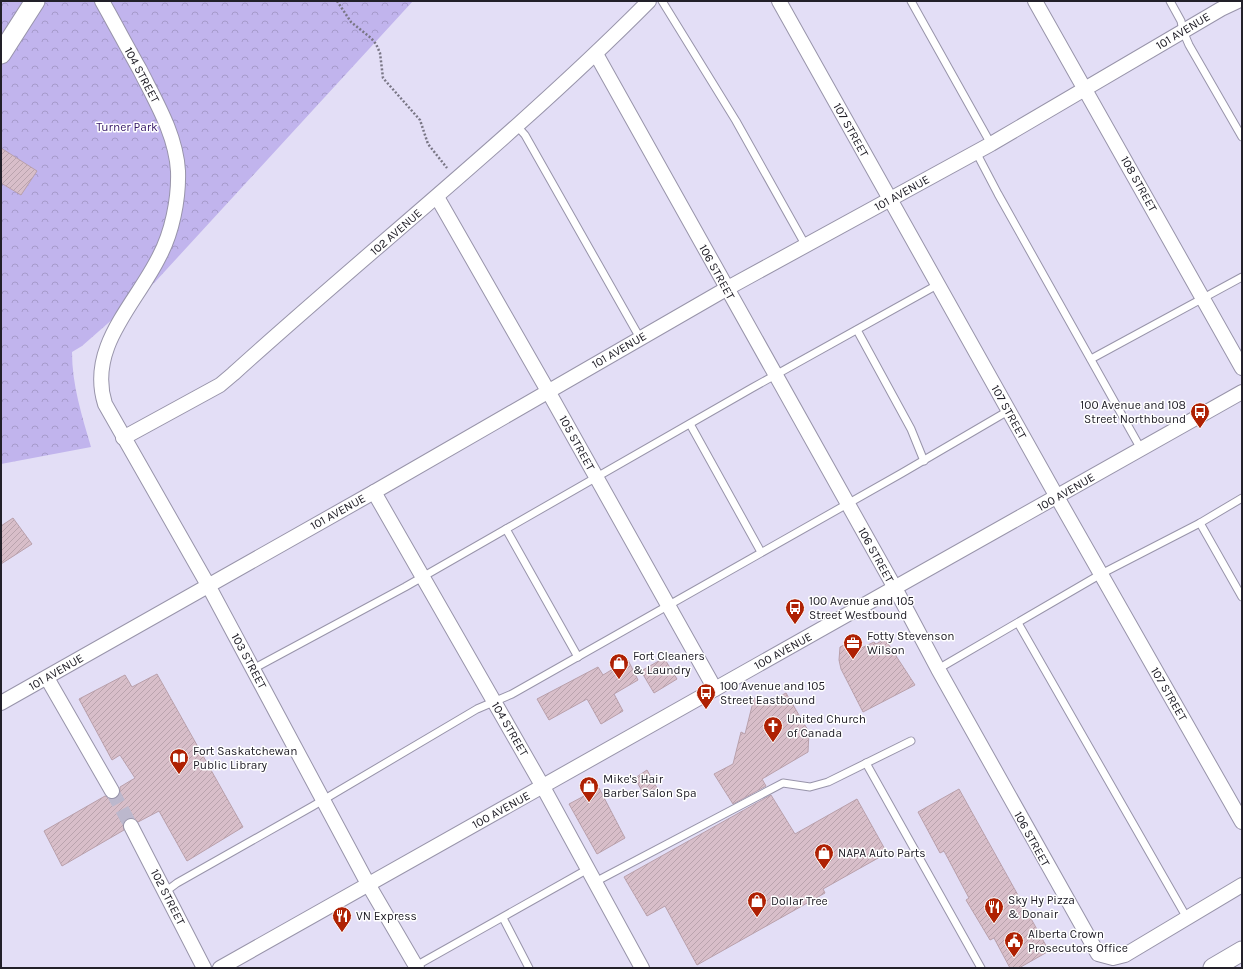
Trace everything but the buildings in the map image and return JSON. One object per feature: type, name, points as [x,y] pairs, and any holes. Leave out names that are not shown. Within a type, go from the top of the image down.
[{"type":"street","points":[[1,54],[35,1]]},
{"type":"street","name":"104 STREET","points":[[102,1],[159,107],[174,147],[178,172],[174,206],[167,240],[160,256],[114,330],[105,350]]},
{"type":"street","name":"102 AVENUE","points":[[123,438],[220,385],[437,197],[596,54],[649,1]]},
{"type":"street","name":"107 STREET","points":[[779,1],[1008,411],[1242,822]]},
{"type":"street","name":"108 STREET","points":[[1035,1],[1242,368]]},
{"type":"street","name":"101 AVENUE","points":[[1,703],[374,492],[726,289],[890,201],[992,144],[1183,31],[1238,1]]},
{"type":"street","name":"106 STREET","points":[[596,54],[1098,954],[1105,957],[1119,957],[1242,885]]},
{"type":"street","name":"105 STREET","points":[[437,197],[548,391],[715,690]]},
{"type":"street","name":"103 STREET","points":[[105,350],[101,378],[102,393],[110,414],[208,585],[368,884],[415,967]]},
{"type":"street","name":"100 AVENUE","points":[[220,968],[1242,392]]},
{"type":"street","name":"104 STREET","points":[[374,492],[543,787],[642,968]]},
{"type":"street","points":[[47,678],[112,792]]},
{"type":"street","name":"102 STREET","points":[[131,826],[204,968]]},
{"type":"street","points":[[1213,968],[1242,951]]},
{"type":"lane","points":[[662,1],[736,121],[806,246]]},
{"type":"lane","points":[[911,1],[975,118],[992,144]]},
{"type":"lane","points":[[1170,1],[1181,21],[1183,31],[1242,137]]},
{"type":"lane","points":[[516,125],[525,135],[640,338]]},
{"type":"lane","points":[[976,152],[1141,449]]},
{"type":"lane","points":[[1091,359],[1242,277]]},
{"type":"lane","points":[[253,669],[422,577],[775,375],[937,285]]},
{"type":"lane","points":[[857,330],[911,429],[924,461]]},
{"type":"lane","points":[[165,892],[177,883],[324,800],[477,709],[512,694],[578,657],[847,503],[924,461],[1008,411]]},
{"type":"lane","points":[[690,424],[761,552]]},
{"type":"lane","points":[[938,669],[1101,574],[1200,523],[1242,498]]},
{"type":"lane","points":[[1200,523],[1242,597]]},
{"type":"lane","points":[[506,529],[578,657]]},
{"type":"lane","points":[[1018,623],[1187,918]]},
{"type":"lane","points":[[415,967],[503,918],[783,783],[810,787],[828,782],[911,741]]},
{"type":"lane","points":[[866,763],[981,968]]},
{"type":"lane","points":[[503,918],[529,968]]},
{"type":"path","points":[[336,1],[351,22],[371,38],[376,44],[380,53],[383,78],[420,120],[428,144],[456,179]]},
{"type":"green space","name":"Turner Park","points":[[1,1],[413,1],[155,282],[82,346],[72,352],[72,364],[76,388],[91,447],[1,464]]},
{"type":"tunnel","points":[[112,791],[131,826]]},
{"type":"place","name":"100 Avenue and 108 Street Northbound","points":[[1200,429]]},
{"type":"place","name":"100 Avenue and 105 Street Westbound","points":[[795,625]]},
{"type":"place","name":"Fotty Stevenson Wilson","points":[[853,660]]},
{"type":"place","name":"Fort Cleaners & Laundry","points":[[619,680]]},
{"type":"place","name":"100 Avenue and 105 Street Eastbound","points":[[706,710]]},
{"type":"place","name":"United Church of Canada","points":[[773,743]]},
{"type":"place","name":"Fort Saskatchewan Public Library","points":[[179,775]]},
{"type":"place","name":"Mike's Hair Barber Salon Spa","points":[[589,803]]},
{"type":"place","name":"NAPA Auto Parts","points":[[824,870]]},
{"type":"place","name":"Dollar Tree","points":[[757,918]]},
{"type":"place","name":"Sky Hy Pizza & Donair","points":[[994,924]]},
{"type":"place","name":"VN Express","points":[[342,933]]},
{"type":"place","name":"Alberta Crown Prosecutors Office","points":[[1014,958]]}]
